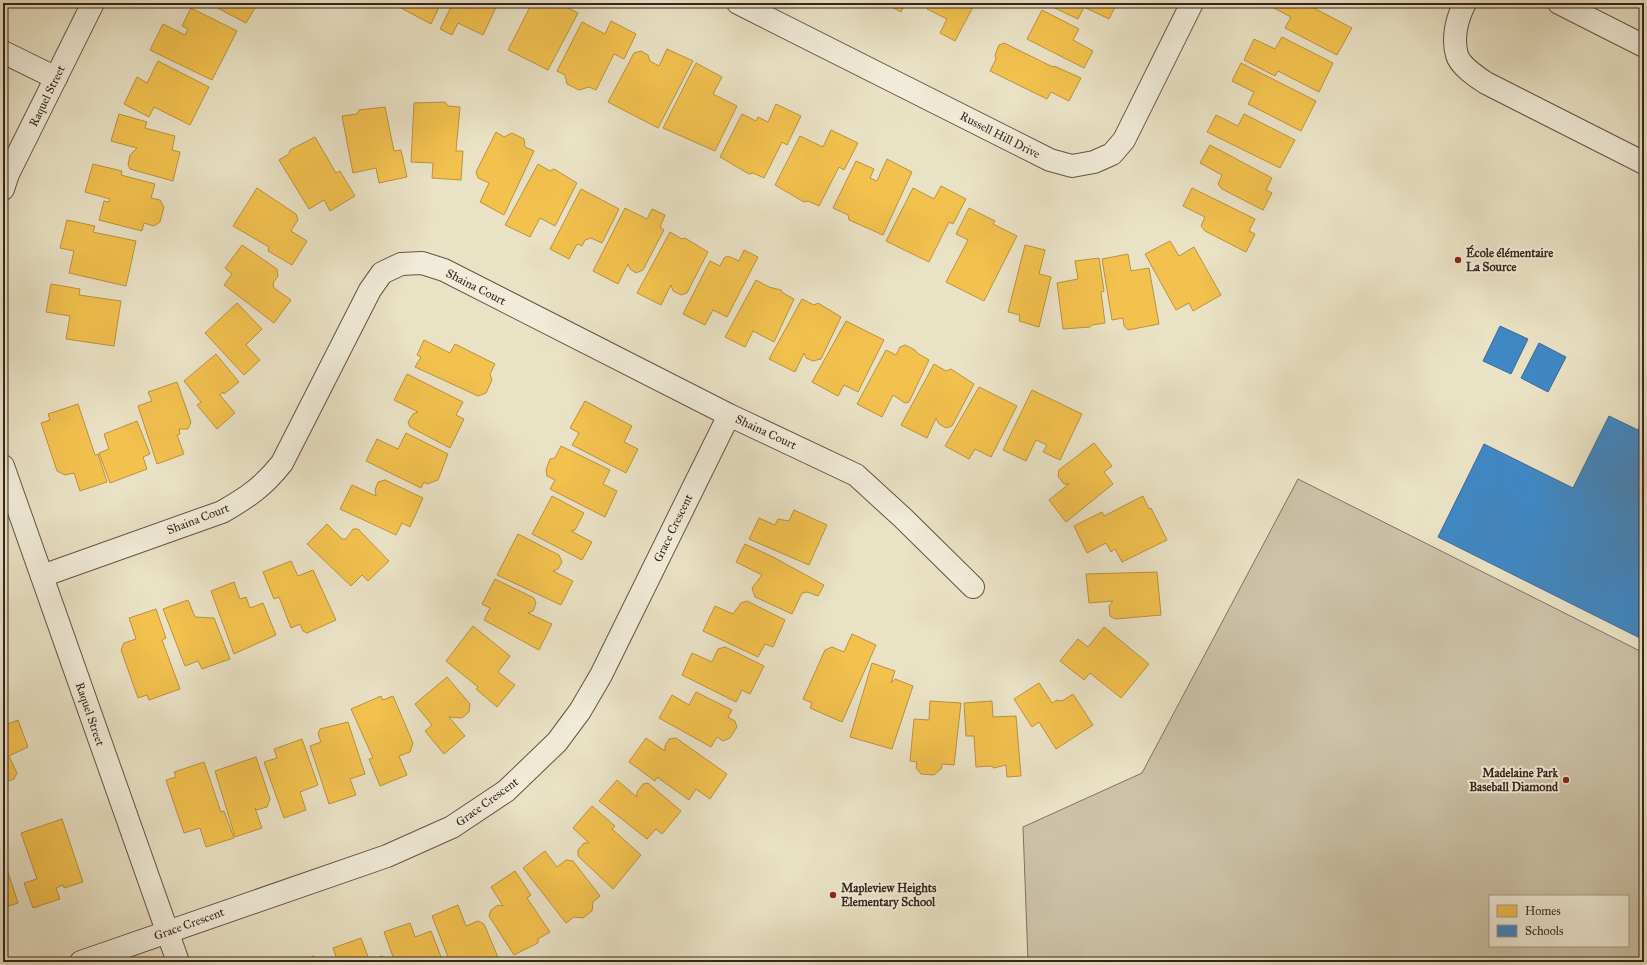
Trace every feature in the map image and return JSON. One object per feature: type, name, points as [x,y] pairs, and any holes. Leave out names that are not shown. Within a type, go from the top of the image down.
[{"type":"street","name":"Raquel Street","points":[[3,189],[8,174],[93,3]]},
{"type":"street","name":"Russell Hill Drive","points":[[738,3],[1050,160],[1072,166],[1094,162],[1112,154],[1124,140],[1192,3]]},
{"type":"street","points":[[1465,3],[1455,34],[1457,56],[1468,71],[1486,83],[1644,163]]},
{"type":"street","points":[[1559,3],[1644,46]]},
{"type":"street","points":[[3,52],[56,78]]},
{"type":"street","name":"Shaina Court","points":[[42,576],[222,512],[248,497],[269,480],[282,463],[293,444],[370,290],[382,274],[401,264],[422,262],[444,270],[729,415],[856,475],[973,587]]},
{"type":"street","name":"Grace Crescent","points":[[81,962],[387,856],[452,827],[506,791],[557,742],[580,711],[601,675],[729,415]]},
{"type":"street","name":"Raquel Street","points":[[3,466],[178,962]]},
{"type":"shaded area","points":[[1298,479],[1644,653],[1644,962],[1028,962],[1023,827],[1142,773]]},
{"type":"building: Homes","points":[[208,3],[258,3],[246,23]]},
{"type":"building: Homes","points":[[403,3],[441,3],[431,24],[401,8]]},
{"type":"building: Homes","points":[[453,3],[498,3],[483,35],[458,23],[452,35],[440,29]]},
{"type":"building: Homes","points":[[532,3],[547,3],[552,6],[554,3],[558,3],[578,13],[548,70],[508,50]]},
{"type":"building: Homes","points":[[884,3],[905,3],[901,12]]},
{"type":"building: Homes","points":[[930,3],[975,3],[955,41],[940,33],[947,19],[927,9]]},
{"type":"building: Homes","points":[[1044,3],[1117,3],[1109,19],[1084,7],[1078,19]]},
{"type":"building: Homes","points":[[1271,3],[1311,3],[1310,6],[1352,28],[1337,55],[1285,28],[1291,17],[1270,6]]},
{"type":"building: Homes","points":[[191,8],[237,31],[212,80],[150,50],[163,24],[185,35],[188,29],[182,26]]},
{"type":"building: Homes","points":[[1042,10],[1079,29],[1073,40],[1093,51],[1084,68],[1027,39]]},
{"type":"building: Homes","points":[[611,21],[636,34],[624,59],[614,54],[596,90],[589,87],[579,90],[567,84],[565,75],[557,71],[582,22],[605,34]]},
{"type":"building: Homes","points":[[1282,37],[1333,63],[1319,92],[1278,71],[1275,76],[1244,60],[1254,39],[1275,49]]},
{"type":"building: Homes","points":[[1004,43],[1053,67],[1054,66],[1081,78],[1069,101],[1051,92],[1047,99],[990,71],[996,59],[995,55],[999,45]]},
{"type":"building: Homes","points":[[667,49],[693,61],[658,128],[608,102],[634,53],[641,51],[648,55],[650,61],[659,66]]},
{"type":"building: Homes","points":[[158,61],[209,87],[190,125],[154,107],[149,117],[124,104],[137,77],[147,83]]},
{"type":"building: Homes","points":[[696,63],[722,77],[713,94],[737,106],[715,151],[663,128]]},
{"type":"building: Homes","points":[[1241,63],[1316,101],[1301,131],[1248,104],[1254,92],[1232,81]]},
{"type":"building: Homes","points":[[445,102],[448,106],[460,107],[456,151],[463,151],[461,180],[432,178],[433,163],[411,162],[414,103]]},
{"type":"building: Homes","points":[[776,104],[801,116],[787,145],[782,142],[764,178],[753,173],[749,174],[720,157],[742,114],[756,121],[758,117],[768,122]]},
{"type":"building: Homes","points":[[385,107],[394,151],[401,150],[407,177],[379,183],[376,168],[353,173],[342,116],[357,114],[359,110]]},
{"type":"building: Homes","points":[[119,114],[147,122],[145,128],[175,136],[172,150],[180,152],[173,181],[130,169],[128,165],[130,155],[137,148],[111,141]]},
{"type":"building: Homes","points":[[1244,114],[1295,140],[1280,168],[1207,132],[1216,115],[1238,126]]},
{"type":"building: Homes","points":[[831,130],[858,143],[844,170],[839,167],[819,206],[808,201],[804,202],[775,185],[800,136],[823,147]]},
{"type":"building: Homes","points":[[496,132],[504,137],[512,133],[524,139],[525,147],[534,151],[504,215],[480,202],[489,183],[478,178],[476,172]]},
{"type":"building: Homes","points":[[315,137],[336,173],[340,171],[355,196],[330,211],[324,200],[309,209],[279,160],[289,154],[290,150]]},
{"type":"building: Homes","points":[[1210,145],[1272,178],[1266,190],[1272,193],[1263,210],[1222,189],[1218,184],[1222,175],[1200,163]]},
{"type":"building: Homes","points":[[887,159],[912,172],[883,235],[849,220],[848,215],[833,208],[856,161],[874,169],[870,178],[877,181]]},
{"type":"building: Homes","points":[[93,164],[122,171],[121,175],[155,184],[151,198],[160,200],[164,207],[160,222],[154,226],[144,223],[142,231],[99,220],[104,201],[109,202],[110,199],[85,192]]},
{"type":"building: Homes","points":[[538,164],[550,171],[554,169],[577,183],[555,226],[540,218],[530,237],[505,225]]},
{"type":"building: Homes","points":[[941,186],[966,199],[953,224],[949,222],[929,262],[886,241],[913,188],[934,199]]},
{"type":"building: Homes","points":[[257,188],[296,214],[298,220],[291,231],[307,241],[292,265],[268,251],[269,247],[233,226]]},
{"type":"building: Homes","points":[[1192,188],[1255,219],[1249,231],[1255,234],[1246,252],[1205,231],[1201,226],[1205,217],[1183,206]]},
{"type":"building: Homes","points":[[581,189],[619,209],[602,243],[591,238],[585,240],[582,246],[577,244],[569,259],[550,249]]},
{"type":"building: Homes","points":[[625,208],[647,219],[652,209],[665,215],[660,227],[664,230],[643,270],[636,273],[630,269],[628,264],[618,284],[593,271]]},
{"type":"building: Homes","points":[[969,208],[995,221],[993,224],[1017,236],[984,301],[946,282],[968,240],[956,234]]},
{"type":"building: Homes","points":[[67,220],[95,226],[93,232],[136,241],[126,286],[69,273],[74,251],[60,248]]},
{"type":"building: Homes","points":[[670,232],[682,239],[685,238],[708,252],[687,293],[681,295],[673,291],[671,285],[661,305],[637,293]]},
{"type":"building: Homes","points":[[1170,241],[1179,256],[1194,247],[1221,295],[1193,311],[1189,303],[1176,310],[1145,254]]},
{"type":"building: Homes","points":[[242,245],[277,269],[278,276],[273,283],[274,288],[291,300],[274,323],[224,285],[232,274],[225,268]]},
{"type":"building: Homes","points":[[1025,245],[1045,250],[1039,274],[1051,277],[1039,327],[1019,321],[1020,315],[1008,312]]},
{"type":"building: Homes","points":[[744,250],[758,257],[727,317],[713,310],[705,325],[683,314],[710,261],[720,266],[724,258],[728,256],[739,261]]},
{"type":"building: Homes","points":[[1128,254],[1131,271],[1149,268],[1159,324],[1128,330],[1124,326],[1123,318],[1112,320],[1102,259]]},
{"type":"building: Homes","points":[[1099,258],[1104,291],[1101,292],[1105,323],[1092,325],[1090,327],[1063,329],[1057,283],[1078,279],[1075,261]]},
{"type":"building: Homes","points":[[756,280],[769,287],[781,290],[783,293],[794,299],[774,342],[753,331],[745,347],[725,337]]},
{"type":"building: Homes","points":[[51,284],[80,289],[79,295],[121,301],[114,346],[66,339],[70,316],[46,312]]},
{"type":"building: Homes","points":[[802,299],[814,305],[818,303],[841,317],[821,359],[813,361],[806,358],[804,353],[795,372],[769,359]]},
{"type":"building: Homes","points":[[237,303],[262,329],[246,345],[260,360],[244,375],[205,333]]},
{"type":"building: Homes","points":[[846,321],[884,340],[858,392],[844,385],[838,396],[812,382]]},
{"type":"building: Homes","points":[[424,340],[450,353],[455,344],[495,364],[490,374],[492,380],[486,393],[478,396],[415,367],[421,357],[417,355]]},
{"type":"building: Homes","points":[[905,345],[929,360],[909,402],[905,403],[893,395],[882,417],[857,404],[886,350],[896,355],[900,347]]},
{"type":"building: Homes","points":[[216,354],[239,382],[224,394],[223,392],[220,395],[235,413],[217,429],[197,405],[201,402],[184,381]]},
{"type":"building: Homes","points":[[934,364],[946,371],[951,369],[974,384],[952,426],[946,428],[939,424],[936,418],[927,438],[901,425]]},
{"type":"building: Homes","points":[[407,374],[463,402],[456,415],[464,419],[450,448],[410,427],[408,422],[413,414],[418,412],[394,400]]},
{"type":"building: Homes","points":[[177,382],[191,422],[188,429],[179,429],[180,434],[177,435],[184,454],[157,464],[138,406],[152,401],[148,392]]},
{"type":"building: Homes","points":[[979,387],[1017,406],[991,457],[975,449],[969,459],[945,446]]},
{"type":"building: Homes","points":[[1032,390],[1082,414],[1060,460],[1043,452],[1047,445],[1036,440],[1026,461],[1003,450]]},
{"type":"building: Homes","points":[[585,401],[632,426],[624,442],[638,449],[626,473],[572,445],[579,433],[570,428]]},
{"type":"building: Homes","points":[[78,404],[95,455],[98,454],[107,482],[80,491],[74,473],[65,475],[57,471],[41,423],[50,420],[48,414]]},
{"type":"building: Homes","points":[[137,421],[150,454],[143,457],[147,469],[110,483],[99,453],[109,449],[104,434]]},
{"type":"building: Homes","points":[[406,433],[448,454],[438,480],[427,484],[424,482],[421,488],[366,461],[377,439],[398,449]]},
{"type":"building: Homes","points":[[1094,443],[1112,466],[1104,472],[1113,484],[1066,522],[1049,500],[1069,484],[1064,484],[1058,476],[1059,470]]},
{"type":"building: Homes","points":[[561,446],[610,470],[603,484],[617,491],[605,517],[550,489],[555,480],[547,476],[546,470],[550,459],[555,458]]},
{"type":"building: Homes","points":[[385,480],[423,498],[410,527],[402,523],[396,535],[340,509],[352,485],[376,496],[375,490],[378,482]]},
{"type":"building: Homes","points":[[552,496],[584,513],[575,530],[571,531],[592,542],[582,560],[532,534]]},
{"type":"building: Homes","points":[[1143,496],[1149,509],[1151,508],[1167,540],[1122,562],[1115,549],[1111,552],[1106,543],[1087,553],[1074,526],[1102,512],[1104,516]]},
{"type":"building: Homes","points":[[794,510],[827,525],[809,565],[749,539],[759,518],[775,525],[778,519],[789,521]]},
{"type":"building: Homes","points":[[327,524],[342,539],[346,539],[353,529],[358,529],[389,561],[368,581],[362,575],[351,586],[307,544]]},
{"type":"building: Homes","points":[[518,534],[559,555],[562,562],[558,569],[553,571],[573,581],[561,605],[497,575]]},
{"type":"building: Homes","points":[[745,544],[773,557],[824,585],[818,596],[807,592],[802,593],[792,614],[755,597],[752,588],[762,575],[736,562]]},
{"type":"building: Homes","points":[[291,561],[298,576],[313,570],[336,620],[307,633],[303,631],[300,624],[291,628],[279,597],[274,599],[263,572]]},
{"type":"building: Homes","points":[[1157,572],[1161,615],[1115,619],[1110,616],[1109,606],[1113,601],[1089,603],[1086,574]]},
{"type":"building: Homes","points":[[495,579],[534,598],[536,603],[533,611],[528,613],[552,624],[539,650],[484,620],[490,608],[482,604]]},
{"type":"building: Homes","points":[[234,582],[240,599],[246,597],[250,608],[263,603],[276,635],[234,654],[211,591]]},
{"type":"building: Homes","points":[[188,600],[195,617],[214,618],[230,659],[202,669],[198,661],[185,666],[163,609]]},
{"type":"building: Homes","points":[[747,601],[785,620],[773,647],[765,644],[758,657],[703,631],[715,606],[733,614],[741,603]]},
{"type":"building: Homes","points":[[156,609],[166,638],[162,640],[180,689],[149,700],[147,695],[138,698],[121,650],[124,643],[136,639],[129,618]]},
{"type":"building: Homes","points":[[473,626],[510,656],[498,672],[515,685],[497,707],[476,689],[478,687],[446,661]]},
{"type":"building: Homes","points":[[1104,627],[1149,664],[1121,698],[1090,673],[1084,680],[1060,661],[1078,639],[1088,647]]},
{"type":"building: Homes","points":[[852,634],[876,645],[842,722],[810,708],[812,703],[803,699],[825,650],[832,647],[844,652]]},
{"type":"building: Homes","points":[[725,647],[764,666],[750,694],[742,690],[736,702],[682,675],[692,653],[712,662],[718,649]]},
{"type":"building: Homes","points":[[872,663],[895,671],[891,683],[895,679],[913,686],[892,749],[850,737]]},
{"type":"building: Homes","points":[[447,677],[470,704],[469,712],[462,718],[449,717],[465,736],[444,754],[425,731],[432,725],[415,704]]},
{"type":"building: Homes","points":[[1039,683],[1052,703],[1057,700],[1062,701],[1073,694],[1093,725],[1056,749],[1039,722],[1032,727],[1014,699]]},
{"type":"building: Homes","points":[[696,692],[732,710],[728,717],[735,721],[737,727],[730,738],[723,741],[717,737],[711,747],[659,718],[672,695],[689,705]]},
{"type":"building: Homes","points":[[381,696],[383,700],[393,696],[413,743],[410,752],[399,756],[407,775],[380,786],[369,759],[373,758],[351,709]]},
{"type":"building: Homes","points":[[930,701],[961,703],[954,765],[942,764],[941,769],[934,775],[921,774],[916,768],[917,762],[910,761],[914,719],[929,720]]},
{"type":"building: Homes","points":[[992,701],[993,717],[1016,716],[1021,776],[1007,777],[1006,765],[994,768],[991,766],[976,767],[974,736],[966,736],[964,703]]},
{"type":"building: Homes","points":[[18,720],[28,747],[9,756],[17,773],[14,779],[3,783],[3,726]]},
{"type":"building: Homes","points":[[348,722],[365,774],[350,779],[356,795],[329,804],[310,746],[321,742],[318,734],[320,729]]},
{"type":"building: Homes","points":[[646,738],[665,751],[665,746],[669,739],[676,738],[727,774],[710,799],[696,789],[689,800],[657,777],[655,781],[629,762]]},
{"type":"building: Homes","points":[[302,739],[318,785],[300,792],[306,810],[284,818],[264,762],[277,758],[274,749]]},
{"type":"building: Homes","points":[[256,757],[270,799],[267,807],[257,810],[255,808],[262,828],[235,837],[215,771]]},
{"type":"building: Homes","points":[[204,762],[221,812],[224,811],[234,838],[206,847],[200,828],[184,833],[166,780],[176,777],[174,772]]},
{"type":"building: Homes","points":[[617,780],[637,797],[637,792],[643,784],[648,783],[681,811],[662,834],[656,829],[647,839],[599,801]]},
{"type":"building: Homes","points":[[592,806],[615,826],[612,829],[641,855],[613,889],[578,856],[578,850],[584,843],[589,843],[573,828]]},
{"type":"building: Homes","points":[[62,819],[83,882],[64,888],[63,885],[56,888],[60,899],[33,908],[24,883],[37,879],[21,833]]},
{"type":"building: Homes","points":[[545,851],[557,867],[566,860],[573,861],[600,896],[593,902],[592,911],[583,918],[574,917],[566,923],[523,868]]},
{"type":"building: Homes","points":[[3,857],[18,903],[3,908]]},
{"type":"building: Homes","points":[[515,871],[531,895],[527,898],[550,932],[538,939],[538,943],[514,955],[489,916],[491,910],[498,905],[503,906],[491,887]]},
{"type":"building: Homes","points":[[458,905],[466,926],[478,921],[484,924],[500,962],[450,962],[432,916]]},
{"type":"building: Homes","points":[[410,923],[415,937],[431,931],[443,962],[395,962],[384,932]]},
{"type":"building: Homes","points":[[361,938],[370,962],[338,962],[333,948]]},
{"type":"building: Homes","points":[[314,956],[316,962],[299,962]]},
{"type":"building: Homes","points":[[382,956],[387,962],[371,962],[372,960]]},
{"type":"building: Schools","points":[[1500,326],[1528,339],[1511,374],[1483,361]]},
{"type":"building: Schools","points":[[1539,343],[1566,357],[1548,392],[1521,378]]},
{"type":"building: Schools","points":[[1609,416],[1638,430],[1644,418],[1644,640],[1438,537],[1484,444],[1573,488]]},
{"type":"place","name":"École élémentaire La Source","points":[[1458,260]]},
{"type":"place","name":"Madelaine Park Baseball Diamond","points":[[1566,780]]},
{"type":"place","name":"Mapleview Heights Elementary School","points":[[833,895]]}]
